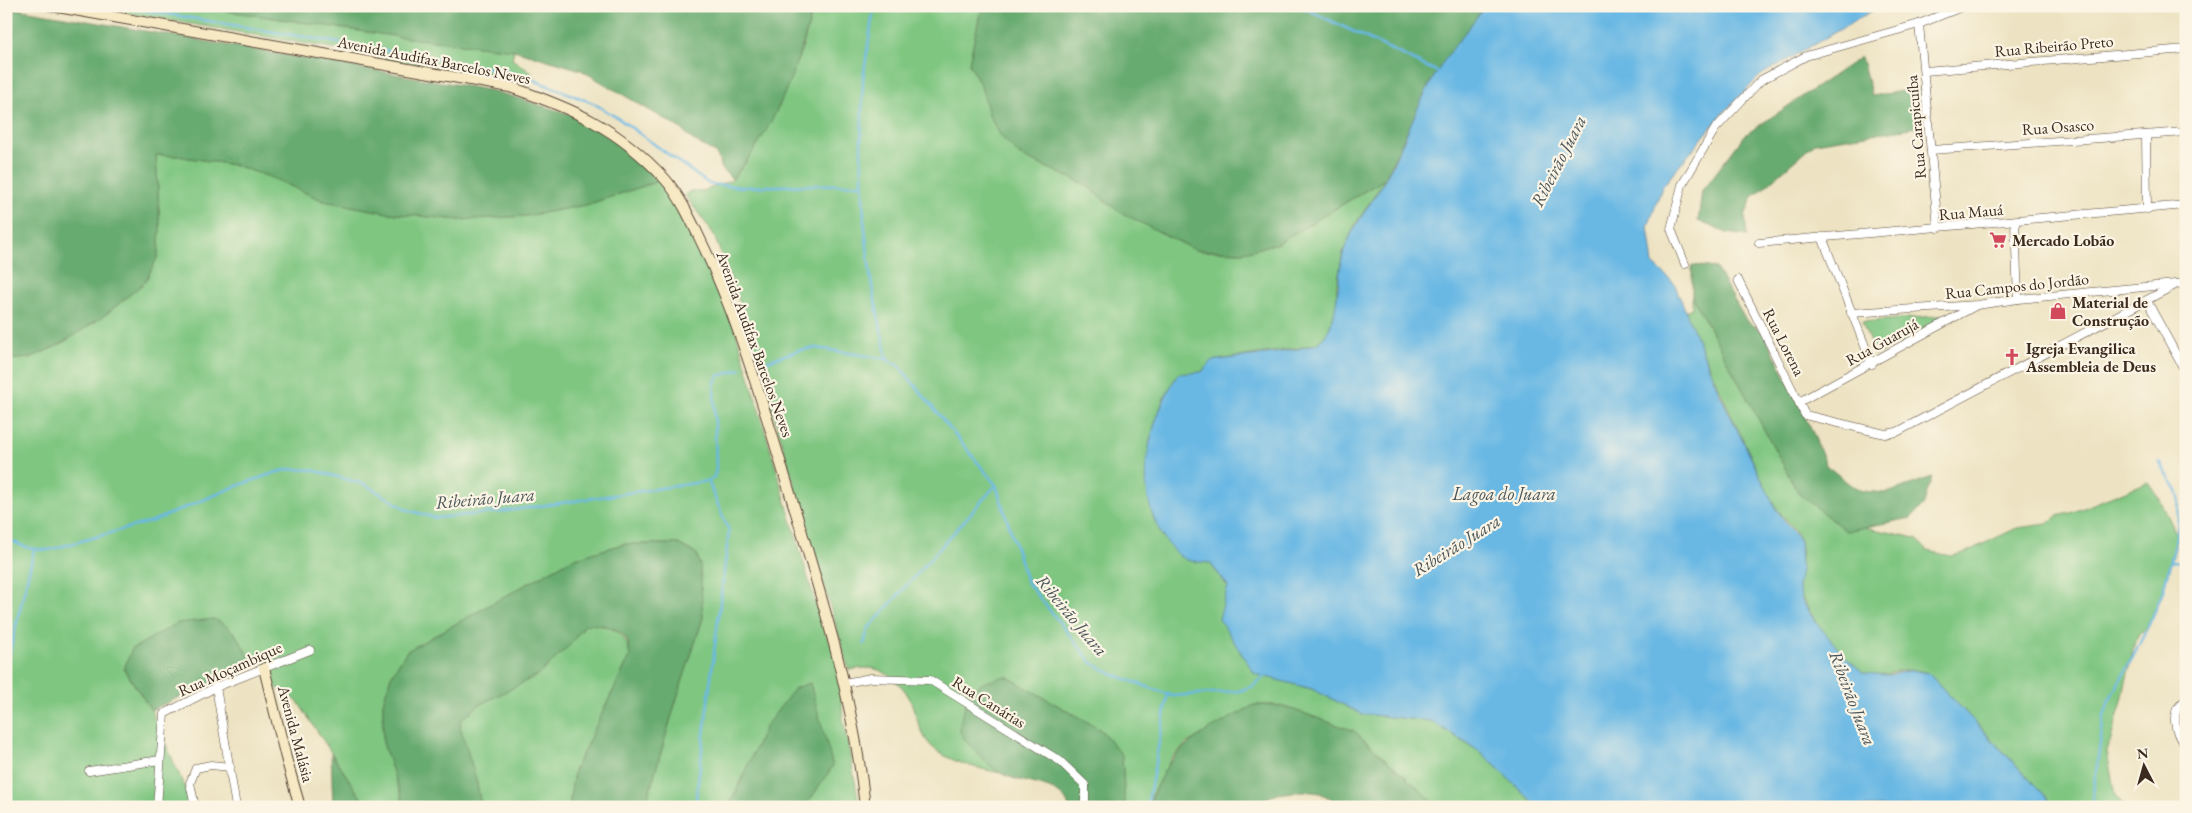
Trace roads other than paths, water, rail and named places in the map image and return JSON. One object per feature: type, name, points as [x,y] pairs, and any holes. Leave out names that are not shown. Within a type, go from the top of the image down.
[{"type":"main road","name":"Avenida Audifax Barcelos Neves","points":[[52,6],[510,87],[552,101],[590,119],[612,131],[634,147],[666,181],[681,203],[717,273],[762,403],[838,657],[861,760],[865,807]]},
{"type":"main road","name":"Avenida Malásia","points":[[264,668],[300,807]]},
{"type":"street","points":[[1686,264],[1671,229],[1682,185],[1715,129],[1761,80],[1806,56],[1919,24],[1964,6]]},
{"type":"street","name":"Rua Carapicuíba","points":[[1919,24],[1925,71],[1938,228]]},
{"type":"street","name":"Rua Ribeirão Preto","points":[[1925,71],[2186,49]]},
{"type":"street","name":"Rua Osasco","points":[[1931,150],[2186,132]]},
{"type":"street","points":[[2146,135],[2147,209]]},
{"type":"street","name":"Rua Mauá","points":[[1759,243],[2015,222],[2186,205]]},
{"type":"street","points":[[2015,222],[2018,299]]},
{"type":"street","points":[[1822,238],[1872,364]]},
{"type":"street","name":"Rua Lorena","points":[[1738,280],[1805,416],[1885,434],[1897,432],[2147,301]]},
{"type":"street","points":[[2182,284],[2147,301],[2185,369]]},
{"type":"street","name":"Rua Campos do Jordão","points":[[1852,313],[1977,305],[2018,299],[2182,284]]},
{"type":"street","name":"Rua Guarujá","points":[[1799,402],[1872,364],[1977,305]]},
{"type":"street","name":"Rua Moçambique","points":[[157,807],[164,714],[216,687],[310,650]]},
{"type":"street","name":"Rua Canárias","points":[[844,684],[871,678],[930,680],[1060,762],[1085,785],[1085,807]]},
{"type":"street","points":[[216,687],[236,807]]},
{"type":"street","points":[[2186,699],[2177,710],[2176,724],[2180,740],[2186,745]]},
{"type":"street","points":[[89,771],[160,760]]},
{"type":"street","points":[[195,807],[190,783],[196,768],[211,766],[230,767]]},
{"type":"water","name":"Lagoa do Juara","points":[[1485,6],[1905,6],[1877,8],[1761,75],[1723,113],[1662,187],[1648,227],[1653,264],[1674,283],[1720,394],[1776,509],[1800,541],[1801,570],[1798,586],[1803,603],[1816,622],[1845,657],[1864,673],[1889,675],[1912,670],[1928,673],[2056,807],[1538,807],[1482,753],[1431,721],[1362,714],[1312,689],[1255,674],[1219,619],[1228,586],[1210,563],[1187,560],[1175,552],[1161,533],[1152,514],[1147,494],[1146,473],[1148,452],[1159,411],[1178,374],[1202,372],[1211,361],[1285,351],[1312,345],[1319,342],[1327,333],[1335,310],[1342,257],[1346,245],[1383,183],[1436,74]]},
{"type":"waterway","points":[[119,6],[495,69],[523,76],[593,103],[618,118],[709,184],[743,187],[862,184]]},
{"type":"waterway","points":[[874,6],[863,79],[861,151],[864,220],[871,281],[887,359]]},
{"type":"waterway","points":[[1300,6],[1440,73]]},
{"type":"waterway","name":"Ribeirão Juara","points":[[758,364],[800,350],[816,348],[887,359],[900,367],[996,485],[1027,582],[1092,663],[1112,674],[1173,696],[1239,691],[1253,686],[1266,675]]},
{"type":"waterway","name":"Ribeirão Juara","points":[[6,537],[26,547],[49,550],[153,521],[234,487],[277,472],[292,469],[312,470],[364,484],[408,510],[435,518],[500,512],[708,481],[714,477],[716,469],[714,385],[718,376],[741,369]]},
{"type":"waterway","points":[[2091,807],[2104,716],[2109,700],[2152,618],[2163,591],[2177,536],[2179,497],[2159,462]]},
{"type":"waterway","points":[[695,807],[729,531],[708,481]]},
{"type":"waterway","points":[[864,644],[868,629],[996,485]]},
{"type":"waterway","points":[[6,668],[34,550]]},
{"type":"waterway","points":[[2171,561],[2186,562]]},
{"type":"waterway","points":[[1147,807],[1168,694]]},
{"type":"place","name":"Mercado Lobão","points":[[1998,240]]},
{"type":"place","name":"Material de Construção","points":[[2058,311]]},
{"type":"place","name":"Igreja Evangilica Assembleia de Deus","points":[[2012,357]]}]
